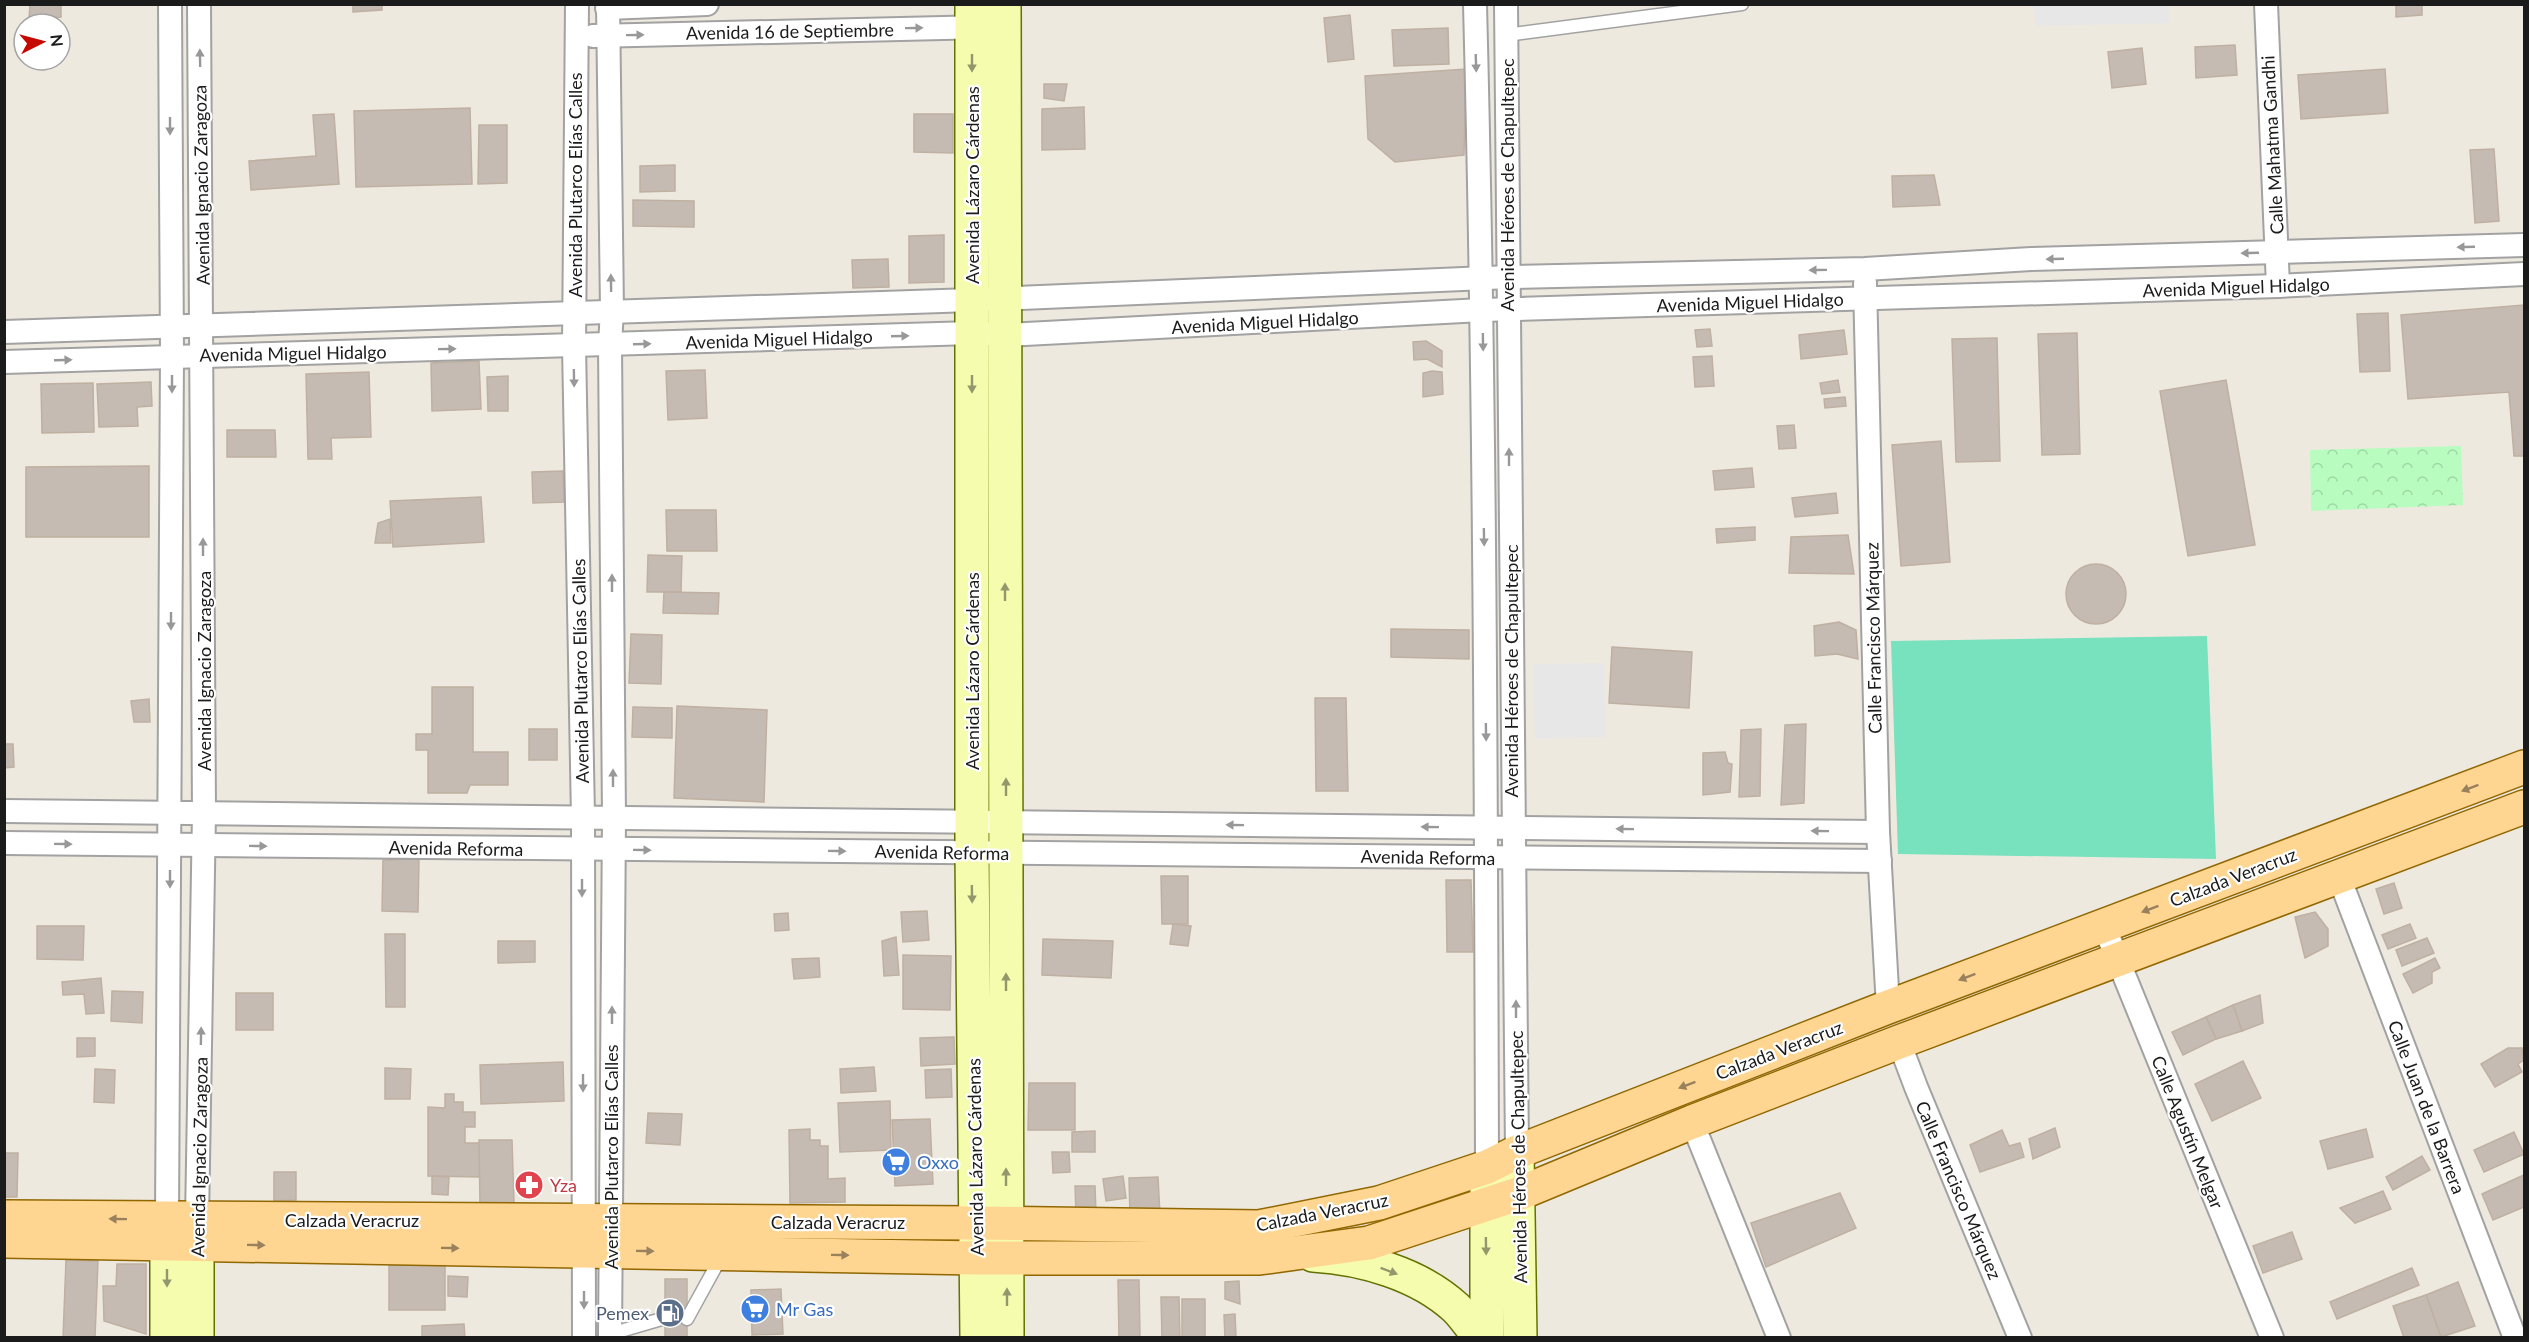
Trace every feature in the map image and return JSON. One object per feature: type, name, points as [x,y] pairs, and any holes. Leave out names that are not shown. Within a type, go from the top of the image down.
[{"type":"main road","name":"Avenida Lázaro Cárdenas","points":[[991,1223],[1006,838],[1004,15]]},
{"type":"main road","name":"Avenida Lázaro Cárdenas","points":[[972,16],[972,837],[992,1257],[1007,1338]]},
{"type":"main road","name":"Calzada Veracruz","points":[[4,1241],[182,1232],[597,1235],[991,1223],[1258,1227],[1378,1203],[1486,1167],[1517,1152],[1888,1007],[2524,768]]},
{"type":"main road","name":"Calzada Veracruz","points":[[597,1235],[723,1253],[992,1257],[1259,1258],[1369,1243],[1518,1194],[1692,1122],[1899,1042],[2524,807]]},
{"type":"main road","name":"Avenida Héroes de Chapultepec","points":[[1517,1152],[1520,1338]]},
{"type":"main road","name":"Avenida Héroes de Chapultepec","points":[[1486,1167],[1487,1338]]},
{"type":"main road","name":"Calzada Veracruz","points":[[4,1217],[182,1232]]},
{"type":"main road","name":"Avenida Ignacio Zaragoza","points":[[167,1338],[182,1232]]},
{"type":"main road","name":"Avenida Ignacio Zaragoza","points":[[182,1232],[197,1338]]},
{"type":"main road","points":[[1290,1253],[1343,1257],[1421,1283],[1456,1308],[1480,1338]]},
{"type":"main road","name":"Avenida Lázaro Cárdenas","points":[[977,1338],[992,1257]]},
{"type":"street","name":"Avenida Ignacio Zaragoza","points":[[170,4],[172,355],[170,845],[182,1232]]},
{"type":"street","name":"Avenida Ignacio Zaragoza","points":[[182,1232],[204,845],[200,4]]},
{"type":"street","name":"Avenida Plutarco Elías Calles","points":[[577,4],[574,346],[582,849],[597,1235],[606,1336]]},
{"type":"street","name":"Avenida 16 de Septiembre","points":[[607,6],[707,4]]},
{"type":"street","name":"Avenida Héroes de Chapultepec","points":[[1474,4],[1482,279],[1487,828],[1486,1167]]},
{"type":"street","name":"Avenida Héroes de Chapultepec","points":[[1506,4],[1510,277],[1508,309],[1512,828],[1515,858],[1517,1152]]},
{"type":"street","name":"Calle Mahatma Gandhi","points":[[2266,4],[2278,286]]},
{"type":"street","name":"Avenida Plutarco Elías Calles","points":[[584,1338],[597,1235],[614,818],[610,345],[612,310],[607,6]]},
{"type":"street","name":"Avenida 16 de Septiembre","points":[[577,37],[1004,15]]},
{"type":"street","points":[[1475,35],[1506,35]]},
{"type":"street","name":"Avenida Miguel Hidalgo","points":[[4,332],[612,310],[972,300],[1510,277],[1865,268],[2031,259],[2524,245]]},
{"type":"street","name":"Calle Francisco Márquez","points":[[1865,268],[1878,832],[1888,1007]]},
{"type":"street","name":"Avenida Miguel Hidalgo","points":[[4,362],[172,355],[574,346],[972,333],[1005,335],[1482,310],[2278,286],[2524,274]]},
{"type":"street","points":[[415,318],[416,350]]},
{"type":"street","name":"Avenida Reforma","points":[[4,811],[583,817],[972,837],[1486,858],[1880,861]]},
{"type":"street","name":"Avenida Reforma","points":[[4,843],[613,849],[972,837],[1487,828],[1878,832]]},
{"type":"street","name":"Calle Juan de la Barrera","points":[[2339,877],[2515,1335]]},
{"type":"street","name":"Calle Agustín Melgar","points":[[2104,926],[2272,1338]]},
{"type":"street","name":"Calle Francisco Márquez","points":[[1899,1042],[2020,1338]]},
{"type":"street","points":[[1692,1122],[1779,1338]]},
{"type":"lane","points":[[1506,35],[1668,9],[1742,4]]},
{"type":"lane","points":[[687,1319],[723,1253]]},
{"type":"lane","points":[[606,1336],[665,1318]]},
{"type":"green space","points":[[2461,446],[2463,505],[2311,511],[2310,450]]},
{"type":"green space","points":[[2207,636],[2216,859],[1898,854],[1891,641]]},
{"type":"shaded area","points":[[2033,5],[2169,5],[2169,23],[2036,26]]},
{"type":"shaded area","points":[[1604,663],[1605,737],[1535,739],[1533,664]]},
{"type":"building","points":[[30,4],[61,4],[61,12],[29,12]]},
{"type":"building","points":[[353,4],[382,4],[382,10],[353,12]]},
{"type":"building","points":[[2396,4],[2422,4],[2422,15],[2396,17]]},
{"type":"building","points":[[1350,15],[1354,59],[1328,62],[1324,18]]},
{"type":"building","points":[[1448,28],[1449,64],[1394,66],[1392,30]]},
{"type":"building","points":[[2235,45],[2237,75],[2196,78],[2195,47]]},
{"type":"building","points":[[2142,48],[2146,84],[2112,88],[2108,52]]},
{"type":"building","points":[[1466,69],[1464,155],[1395,162],[1368,139],[1365,76]]},
{"type":"building","points":[[2385,69],[2388,113],[2301,119],[2298,75]]},
{"type":"building","points":[[1044,84],[1067,84],[1064,101],[1044,98]]},
{"type":"building","points":[[1084,107],[1085,149],[1042,150],[1042,109]]},
{"type":"building","points":[[470,108],[472,184],[356,187],[354,111]]},
{"type":"building","points":[[334,114],[339,184],[251,190],[249,161],[316,156],[313,115]]},
{"type":"building","points":[[914,114],[953,114],[953,153],[914,152]]},
{"type":"building","points":[[479,125],[507,125],[507,183],[478,184]]},
{"type":"building","points":[[2494,149],[2499,221],[2475,223],[2470,150]]},
{"type":"building","points":[[675,165],[675,191],[640,192],[640,166]]},
{"type":"building","points":[[1934,175],[1940,205],[1893,207],[1892,176]]},
{"type":"building","points":[[633,200],[694,201],[694,227],[633,226]]},
{"type":"building","points":[[944,235],[944,282],[909,283],[909,236]]},
{"type":"building","points":[[888,259],[889,287],[853,288],[852,260]]},
{"type":"building","points":[[2524,305],[2524,456],[2514,456],[2509,392],[2408,399],[2401,315]]},
{"type":"building","points":[[2388,313],[2390,371],[2360,372],[2357,314]]},
{"type":"building","points":[[1710,329],[1712,346],[1697,347],[1695,330]]},
{"type":"building","points":[[1844,330],[1847,354],[1801,359],[1799,335]]},
{"type":"building","points":[[2077,333],[2080,454],[2042,455],[2038,334]]},
{"type":"building","points":[[1997,338],[2000,461],[1956,462],[1952,339]]},
{"type":"building","points":[[1426,341],[1442,351],[1442,367],[1427,359],[1414,360],[1413,342]]},
{"type":"building","points":[[1712,356],[1714,386],[1695,387],[1693,357]]},
{"type":"building","points":[[479,361],[481,409],[432,411],[431,363]]},
{"type":"building","points":[[705,370],[707,418],[668,420],[666,371]]},
{"type":"building","points":[[369,372],[371,437],[331,438],[332,459],[308,459],[306,374]]},
{"type":"building","points":[[1442,372],[1443,394],[1423,397],[1423,373]]},
{"type":"building","points":[[508,376],[508,411],[488,411],[487,377]]},
{"type":"building","points":[[1838,380],[1840,392],[1822,394],[1820,383]]},
{"type":"building","points":[[2226,380],[2255,545],[2188,556],[2160,391]]},
{"type":"building","points":[[151,382],[152,406],[137,407],[138,426],[99,427],[97,384]]},
{"type":"building","points":[[93,383],[94,432],[42,433],[41,384]]},
{"type":"building","points":[[1845,397],[1846,406],[1825,408],[1824,399]]},
{"type":"building","points":[[1794,425],[1796,448],[1779,449],[1777,426]]},
{"type":"building","points":[[227,430],[275,430],[276,457],[227,457]]},
{"type":"building","points":[[1941,441],[1950,562],[1901,566],[1892,445]]},
{"type":"building","points":[[149,466],[149,537],[26,537],[26,467]]},
{"type":"building","points":[[1752,468],[1754,487],[1715,490],[1713,471]]},
{"type":"building","points":[[563,471],[564,502],[533,503],[532,472]]},
{"type":"building","points":[[1836,493],[1838,513],[1795,517],[1792,498]]},
{"type":"building","points":[[481,497],[484,542],[393,547],[390,501]]},
{"type":"building","points":[[666,510],[716,510],[717,551],[667,551]]},
{"type":"building","points":[[390,519],[391,543],[375,543],[378,523]]},
{"type":"building","points":[[1755,527],[1755,540],[1717,543],[1716,529]]},
{"type":"building","points":[[1848,535],[1854,574],[1789,573],[1791,537]]},
{"type":"building","points":[[648,555],[682,556],[681,592],[647,592]]},
{"type":"building","points":[[2096,564],[2113,569],[2121,577],[2126,594],[2121,611],[2113,619],[2096,624],[2079,619],[2071,611],[2066,594],[2071,577],[2079,569]]},
{"type":"building","points":[[664,592],[719,593],[718,614],[663,613]]},
{"type":"building","points":[[1839,622],[1856,630],[1858,659],[1837,654],[1815,656],[1814,626]]},
{"type":"building","points":[[1391,629],[1469,630],[1469,659],[1391,657]]},
{"type":"building","points":[[631,634],[662,635],[661,684],[629,683]]},
{"type":"building","points":[[1612,647],[1692,652],[1689,708],[1609,703]]},
{"type":"building","points":[[432,687],[473,687],[473,752],[508,752],[508,785],[470,785],[467,793],[428,793],[428,750],[416,750],[416,734],[432,734]]},
{"type":"building","points":[[1315,698],[1346,698],[1348,791],[1316,791]]},
{"type":"building","points":[[149,699],[150,722],[134,722],[131,701]]},
{"type":"building","points":[[677,706],[767,710],[764,802],[674,798]]},
{"type":"building","points":[[633,707],[672,708],[672,738],[632,737]]},
{"type":"building","points":[[1806,724],[1804,803],[1781,805],[1785,725]]},
{"type":"building","points":[[529,729],[557,729],[557,760],[529,760]]},
{"type":"building","points":[[1761,729],[1760,796],[1739,797],[1741,730]]},
{"type":"building","points":[[4,744],[13,744],[14,767],[4,768]]},
{"type":"building","points":[[1725,752],[1728,763],[1732,764],[1730,792],[1703,795],[1703,753]]},
{"type":"building","points":[[419,859],[418,912],[382,911],[383,860]]},
{"type":"building","points":[[1161,876],[1188,876],[1188,924],[1162,924]]},
{"type":"building","points":[[1446,880],[1471,880],[1473,952],[1447,952]]},
{"type":"building","points":[[2394,883],[2402,908],[2384,914],[2376,889]]},
{"type":"building","points":[[927,911],[929,940],[903,942],[901,912]]},
{"type":"building","points":[[2315,912],[2328,929],[2328,946],[2305,958],[2295,917]]},
{"type":"building","points":[[788,913],[789,930],[775,931],[774,914]]},
{"type":"building","points":[[1173,924],[1191,926],[1188,946],[1170,944]]},
{"type":"building","points":[[2410,924],[2416,938],[2388,949],[2382,935]]},
{"type":"building","points":[[37,926],[84,926],[83,960],[37,959]]},
{"type":"building","points":[[385,934],[405,934],[405,1007],[386,1007]]},
{"type":"building","points":[[896,937],[899,975],[884,976],[882,941]]},
{"type":"building","points":[[2427,938],[2434,953],[2402,966],[2396,950]]},
{"type":"building","points":[[1043,939],[1113,941],[1111,978],[1042,975]]},
{"type":"building","points":[[498,941],[535,941],[535,962],[498,963]]},
{"type":"building","points":[[903,955],[951,956],[950,1010],[903,1009]]},
{"type":"building","points":[[819,958],[820,977],[794,979],[792,959]]},
{"type":"building","points":[[2435,958],[2440,968],[2432,972],[2432,983],[2413,993],[2403,974]]},
{"type":"building","points":[[101,978],[104,1013],[86,1014],[84,994],[63,995],[62,982]]},
{"type":"building","points":[[112,991],[143,992],[142,1023],[111,1021]]},
{"type":"building","points":[[236,993],[273,993],[273,1030],[236,1030]]},
{"type":"building","points":[[2260,995],[2263,1023],[2242,1031],[2233,1005]]},
{"type":"building","points":[[2233,1005],[2242,1031],[2216,1039],[2206,1017]]},
{"type":"building","points":[[2206,1017],[2216,1039],[2183,1055],[2172,1032]]},
{"type":"building","points":[[954,1037],[955,1064],[921,1066],[920,1038]]},
{"type":"building","points":[[77,1038],[95,1038],[95,1056],[77,1057]]},
{"type":"building","points":[[2508,1048],[2522,1048],[2524,1060],[2518,1064],[2522,1072],[2495,1087],[2481,1064]]},
{"type":"building","points":[[2243,1061],[2261,1098],[2212,1121],[2195,1084]]},
{"type":"building","points":[[563,1062],[564,1101],[481,1104],[480,1065]]},
{"type":"building","points":[[874,1067],[876,1091],[841,1093],[840,1069]]},
{"type":"building","points":[[385,1068],[411,1069],[410,1099],[385,1099]]},
{"type":"building","points":[[95,1069],[115,1070],[114,1103],[94,1102]]},
{"type":"building","points":[[951,1069],[952,1097],[926,1098],[925,1070]]},
{"type":"building","points":[[1029,1083],[1075,1083],[1075,1130],[1028,1130]]},
{"type":"building","points":[[445,1094],[454,1094],[454,1102],[463,1102],[463,1112],[475,1112],[475,1127],[465,1127],[465,1143],[481,1143],[480,1177],[428,1176],[428,1107],[445,1108]]},
{"type":"building","points":[[890,1101],[891,1150],[840,1152],[838,1103]]},
{"type":"building","points":[[648,1113],[682,1114],[680,1145],[646,1143]]},
{"type":"building","points":[[930,1119],[933,1184],[895,1186],[892,1120]]},
{"type":"building","points":[[2055,1128],[2060,1147],[2033,1159],[2029,1139]]},
{"type":"building","points":[[810,1129],[810,1140],[820,1140],[820,1146],[828,1146],[828,1179],[845,1178],[845,1202],[790,1203],[789,1130]]},
{"type":"building","points":[[2366,1129],[2373,1157],[2328,1169],[2320,1141]]},
{"type":"building","points":[[2002,1130],[2009,1146],[2020,1143],[2024,1157],[1980,1172],[1970,1145]]},
{"type":"building","points":[[1095,1131],[1095,1152],[1072,1152],[1072,1132]]},
{"type":"building","points":[[2514,1132],[2524,1154],[2484,1172],[2474,1150]]},
{"type":"building","points":[[479,1140],[512,1140],[514,1203],[480,1204]]},
{"type":"building","points":[[1052,1152],[1069,1152],[1070,1172],[1053,1173]]},
{"type":"building","points":[[4,1153],[18,1153],[17,1197],[4,1197]]},
{"type":"building","points":[[2422,1156],[2430,1170],[2393,1190],[2386,1177]]},
{"type":"building","points":[[274,1172],[296,1172],[296,1200],[274,1201]]},
{"type":"building","points":[[2524,1175],[2524,1207],[2493,1220],[2482,1194]]},
{"type":"building","points":[[432,1176],[449,1177],[448,1195],[432,1194]]},
{"type":"building","points":[[1123,1176],[1126,1198],[1106,1201],[1103,1179]]},
{"type":"building","points":[[1158,1177],[1160,1215],[1130,1216],[1129,1178]]},
{"type":"building","points":[[1075,1186],[1095,1186],[1096,1213],[1076,1213]]},
{"type":"building","points":[[2383,1191],[2391,1209],[2355,1223],[2340,1208]]},
{"type":"building","points":[[1840,1193],[1856,1228],[1766,1267],[1751,1223]]},
{"type":"building","points":[[2292,1232],[2302,1259],[2263,1273],[2253,1246]]},
{"type":"building","points":[[66,1260],[98,1261],[95,1338],[63,1338]]},
{"type":"building","points":[[117,1264],[146,1264],[146,1334],[104,1321],[103,1286],[116,1286]]},
{"type":"building","points":[[389,1265],[445,1265],[445,1310],[389,1310]]},
{"type":"building","points":[[2412,1268],[2419,1285],[2337,1319],[2330,1302]]},
{"type":"building","points":[[448,1276],[468,1277],[467,1297],[448,1296]]},
{"type":"building","points":[[665,1279],[687,1279],[687,1338],[665,1338]]},
{"type":"building","points":[[1118,1280],[1139,1280],[1140,1338],[1119,1338]]},
{"type":"building","points":[[1239,1281],[1240,1304],[1225,1299],[1225,1282]]},
{"type":"building","points":[[2458,1282],[2475,1326],[2441,1337],[2426,1295]]},
{"type":"building","points":[[781,1289],[783,1334],[752,1335],[751,1290]]},
{"type":"building","points":[[2426,1295],[2441,1337],[2404,1338],[2393,1306]]},
{"type":"building","points":[[1161,1297],[1179,1297],[1180,1338],[1162,1338]]},
{"type":"building","points":[[1182,1299],[1205,1299],[1205,1337],[1182,1337]]},
{"type":"building","points":[[1235,1314],[1236,1338],[1225,1338],[1224,1315]]},
{"type":"building","points":[[464,1324],[465,1338],[422,1338],[422,1326]]},
{"type":"place","name":"Oxxo","points":[[896,1162]]},
{"type":"place","name":"Yza","points":[[529,1185]]},
{"type":"place","name":"Mr Gas","points":[[755,1309]]},
{"type":"place","name":"Pemex","points":[[670,1313]]}]
